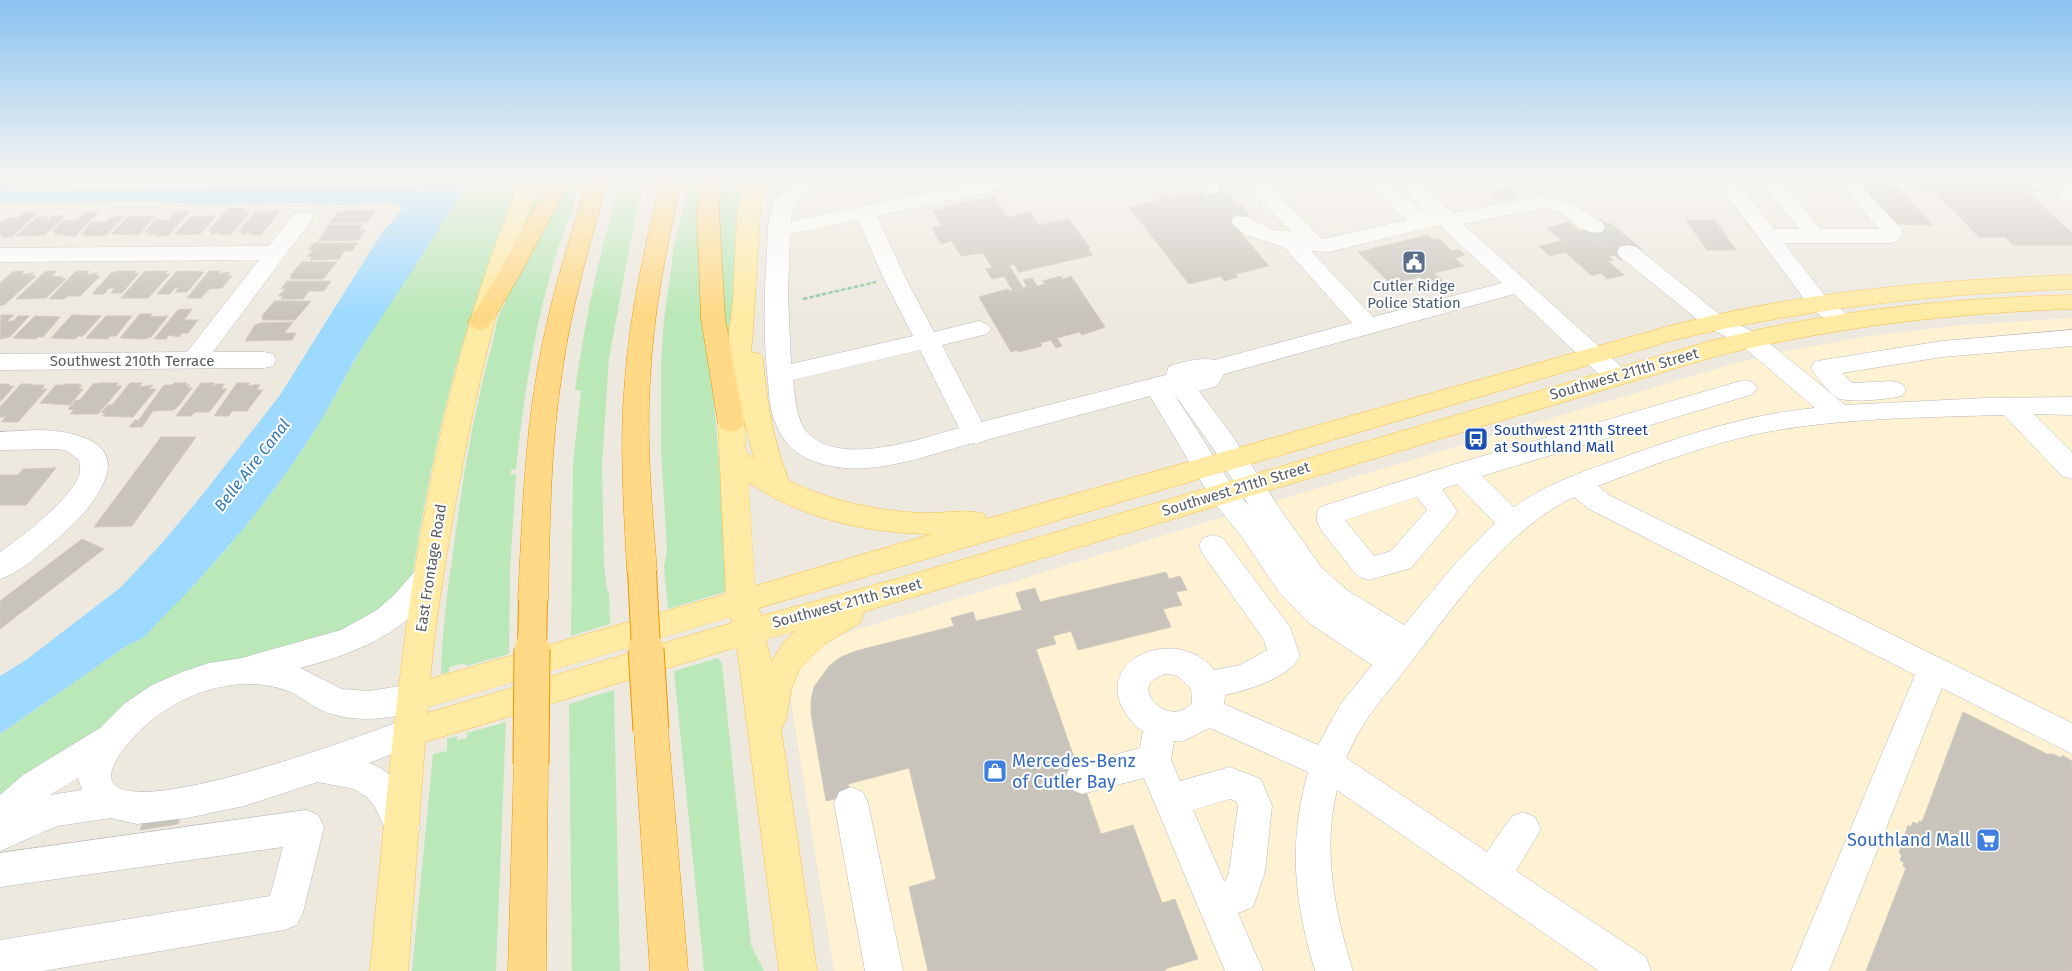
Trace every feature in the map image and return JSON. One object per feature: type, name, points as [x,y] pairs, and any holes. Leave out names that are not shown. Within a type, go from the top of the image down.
[{"type":"highway","points":[[480,322],[496,298],[534,223]]},
{"type":"highway","points":[[527,971],[533,601],[538,471],[545,403],[566,286],[585,223]]},
{"type":"highway","points":[[661,223],[645,304],[637,382],[636,470],[651,730],[669,971]]},
{"type":"highway","points":[[709,223],[713,318],[731,423]]},
{"type":"main road","name":"East Frontage Road","points":[[389,971],[413,698],[427,577],[462,393],[480,322],[513,223]]},
{"type":"main road","points":[[748,223],[744,300],[731,423],[742,600],[766,738],[798,971]]},
{"type":"main road","name":"Southwest 211th Street","points":[[413,698],[1028,517],[1592,355],[1715,322],[1818,302],[1949,288],[2072,282]]},
{"type":"main road","points":[[744,300],[754,404],[764,450],[778,488]]},
{"type":"main road","name":"Southwest 211th Street","points":[[411,732],[748,631],[889,593],[1616,376],[1740,342],[1842,322],[1950,308],[2072,302]]},
{"type":"main road","points":[[733,458],[778,488],[846,513],[888,521],[936,524],[1028,517]]},
{"type":"main road","points":[[766,738],[775,686],[783,668],[794,652],[807,638],[824,627],[889,593]]},
{"type":"street","points":[[194,361],[298,223]]},
{"type":"street","points":[[780,223],[775,329],[788,425],[792,432],[808,447],[835,458],[889,456],[1168,383],[1191,384],[1208,380],[1216,368],[1518,286]]},
{"type":"street","points":[[780,230],[812,223]]},
{"type":"street","points":[[870,223],[895,279],[976,434]]},
{"type":"street","points":[[1244,223],[1253,230],[1292,243]]},
{"type":"street","points":[[1274,223],[1368,326]]},
{"type":"street","points":[[1295,223],[1317,246],[1329,245],[1417,223]]},
{"type":"street","points":[[1453,223],[1616,376]]},
{"type":"street","points":[[1588,223],[1594,227]]},
{"type":"street","points":[[1758,223],[1818,302],[1842,322]]},
{"type":"street","points":[[1805,223],[1816,237]]},
{"type":"street","points":[[1768,236],[1887,237],[1892,234],[1885,223]]},
{"type":"street","points":[[1628,252],[1828,416]]},
{"type":"street","points":[[0,255],[275,253]]},
{"type":"street","points":[[780,376],[978,329]]},
{"type":"street","points":[[2068,410],[1902,400],[1846,392],[1823,368],[1942,349],[2072,338]]},
{"type":"street","name":"Southwest 210th Terrace","points":[[0,362],[264,360]]},
{"type":"street","points":[[1870,361],[1902,400]]},
{"type":"street","points":[[1168,383],[1234,459],[1300,560],[1325,589],[1355,611],[1401,653]]},
{"type":"street","points":[[1168,383],[1175,415],[1206,467],[1222,493],[1252,529],[1289,583],[1320,614],[1401,653]]},
{"type":"street","points":[[1423,484],[1744,388]]},
{"type":"street","points":[[1104,400],[1144,404],[1175,415]]},
{"type":"street","points":[[1703,400],[1736,430]]},
{"type":"street","points":[[1334,971],[1319,919],[1312,864],[1314,821],[1321,782],[1335,744],[1346,724],[1401,653],[1468,571],[1513,524],[1542,502],[1576,484],[1658,454],[1736,430],[1783,420],[1828,416],[1902,400]]},
{"type":"street","points":[[2011,406],[2072,469]]},
{"type":"street","points":[[0,440],[76,444],[87,451],[92,459],[93,472],[90,483],[82,496],[43,534],[0,568]]},
{"type":"street","points":[[1462,472],[1513,524]]},
{"type":"street","points":[[1576,484],[1598,502],[2072,739]]},
{"type":"street","points":[[1206,698],[1284,656],[1279,636],[1213,546]]},
{"type":"street","points":[[411,732],[315,767],[237,792],[199,800],[132,807],[112,802],[101,795],[94,780],[96,762],[112,738],[130,718],[171,692],[210,675],[240,671],[365,633],[398,611],[427,577]]},
{"type":"street","points":[[1160,661],[1173,661],[1185,664],[1196,670],[1206,698],[1198,719],[1187,724],[1175,726],[1160,724],[1141,713],[1134,703],[1133,682],[1139,672],[1148,665],[1160,661]]},
{"type":"street","points":[[1810,971],[1933,670]]},
{"type":"street","points":[[240,671],[266,672],[287,677],[306,685],[322,695],[340,702],[358,705],[375,705],[413,698]]},
{"type":"street","points":[[1206,698],[1328,765],[1632,971]]},
{"type":"street","points":[[1160,724],[1154,760],[1244,971]]},
{"type":"street","points":[[0,817],[35,786],[112,738]]},
{"type":"street","points":[[1082,778],[1154,760]]},
{"type":"street","points":[[315,767],[345,771],[375,783],[388,798],[402,828]]},
{"type":"street","points":[[1171,800],[1230,783],[1249,790],[1255,806],[1247,872],[1240,894],[1215,902]]},
{"type":"street","points":[[0,834],[54,810],[112,802]]},
{"type":"street","points":[[851,804],[884,971]]},
{"type":"street","points":[[0,870],[306,827],[284,912],[0,958]]},
{"type":"street","points":[[1492,876],[1523,829]]},
{"type":"path","points":[[803,299],[880,282]]},
{"type":"shaded area","points":[[2072,318],[2072,971],[834,971],[791,701],[794,680],[802,667],[812,654],[832,639],[1282,499],[1729,365],[1791,350],[1870,336],[1962,325]]},
{"type":"green space","points":[[441,223],[506,223],[473,311],[448,397],[428,485],[413,573],[408,584],[373,621],[216,666],[0,810],[0,734],[131,643],[146,635],[227,548],[265,502],[299,454],[390,302]]},
{"type":"green space","points":[[523,223],[528,223],[517,242]]},
{"type":"green space","points":[[542,223],[567,223],[551,272],[535,337],[516,469],[511,470],[511,475],[516,474],[510,569],[509,654],[466,666],[465,663],[449,667],[449,672],[441,674],[446,609],[461,494],[475,417],[497,321],[526,253]]},
{"type":"green space","points":[[609,223],[634,223],[609,358],[602,465],[604,563],[607,591],[609,591],[610,624],[571,636],[573,464],[581,390],[575,390],[594,283]]},
{"type":"green space","points":[[679,223],[704,223],[709,332],[728,591],[668,609],[664,567],[667,550],[661,449],[661,363],[664,320],[674,247]]},
{"type":"green space","points":[[718,223],[741,223],[731,343],[727,351]]},
{"type":"green space","points":[[718,658],[722,664],[751,945],[764,971],[704,971],[674,671]]},
{"type":"green space","points":[[614,690],[620,971],[572,971],[569,704]]},
{"type":"green space","points":[[506,722],[496,971],[412,971],[433,754],[447,751],[447,739],[457,736],[457,740],[467,738],[467,733]]},
{"type":"water","name":"Belle Aire Canal","points":[[390,223],[442,223],[366,341],[315,430],[264,503],[205,572],[145,636],[131,643],[0,734],[0,676],[26,660],[121,587],[162,543],[203,494],[280,395],[381,234]]},
{"type":"building","points":[[0,223],[26,223],[12,237],[1,237],[4,234],[0,235]]},
{"type":"building","points":[[30,223],[57,223],[45,235],[16,236]]},
{"type":"building","points":[[61,223],[88,223],[75,236],[63,236],[66,233],[54,235],[57,232],[52,232]]},
{"type":"building","points":[[91,223],[118,223],[106,235],[84,236],[86,234],[81,234]]},
{"type":"building","points":[[122,223],[149,223],[138,235],[111,234]]},
{"type":"building","points":[[152,223],[179,223],[168,236],[156,236],[159,233],[147,235],[150,232],[145,232]]},
{"type":"building","points":[[185,223],[209,223],[200,234],[174,234]]},
{"type":"building","points":[[215,223],[240,223],[230,235],[219,235],[221,232],[210,234],[212,231],[208,231]]},
{"type":"building","points":[[245,223],[270,223],[261,235],[250,235],[253,232],[241,234],[244,231],[239,231]]},
{"type":"building","points":[[940,223],[1038,223],[1039,225],[1072,223],[1093,255],[1019,272],[1014,264],[1009,265],[1006,260],[990,264],[983,253],[961,256],[952,241],[941,244],[932,228],[942,226]]},
{"type":"building","points":[[1142,223],[1237,223],[1233,224],[1269,266],[1235,274],[1238,277],[1224,281],[1221,276],[1189,284]]},
{"type":"building","points":[[1570,223],[1579,231],[1610,223],[1642,249],[1609,256],[1613,260],[1608,261],[1624,275],[1607,279],[1601,273],[1592,276],[1565,252],[1550,256],[1539,246],[1562,241],[1547,228]]},
{"type":"building","points":[[1688,223],[1717,223],[1736,250],[1707,250]]},
{"type":"building","points":[[1931,223],[1933,225],[1897,224]]},
{"type":"building","points":[[1966,223],[2061,223],[2072,233],[2072,245],[2013,245],[2005,237],[1979,237]]},
{"type":"building","points":[[329,225],[362,225],[359,230],[365,230],[358,240],[318,241]]},
{"type":"building","name":"Cutler Ridge Police Station","points":[[1428,235],[1434,240],[1439,239],[1452,251],[1459,249],[1465,255],[1454,258],[1464,266],[1434,273],[1446,284],[1432,288],[1420,277],[1391,284],[1358,252]]},
{"type":"building","points":[[314,243],[357,243],[352,251],[344,251],[339,259],[310,260],[312,256],[306,257],[314,250],[309,250]]},
{"type":"building","points":[[1006,260],[1023,288],[1013,291],[1004,276],[992,279],[986,269],[992,268],[990,264]]},
{"type":"building","points":[[302,262],[337,262],[323,279],[290,279],[292,276],[290,276]]},
{"type":"building","points":[[24,271],[21,275],[34,273],[30,276],[36,276],[4,305],[0,305],[0,283],[12,272]]},
{"type":"building","points":[[46,271],[57,271],[51,276],[66,279],[46,298],[16,299]]},
{"type":"building","points":[[76,271],[89,271],[86,275],[98,273],[95,276],[100,276],[80,296],[49,299]]},
{"type":"building","points":[[137,271],[134,273],[139,273],[122,293],[111,293],[115,288],[109,288],[104,294],[92,294],[111,273]]},
{"type":"building","points":[[167,271],[165,274],[170,274],[148,298],[121,298],[144,272]]},
{"type":"building","points":[[209,271],[220,271],[217,274],[230,272],[227,276],[232,276],[222,288],[209,289],[201,298],[187,298]]},
{"type":"building","points":[[176,272],[204,272],[187,292],[175,292],[179,288],[175,288],[170,294],[157,294]]},
{"type":"building","points":[[1061,276],[1063,279],[1071,276],[1105,327],[1082,335],[1080,332],[1057,338],[1062,346],[1056,348],[1051,340],[1040,343],[1042,346],[1011,352],[979,297],[1008,289],[1010,291],[1027,287],[1023,280],[1032,278],[1037,286],[1045,284],[1043,281]]},
{"type":"building","points":[[287,281],[331,281],[324,291],[309,291],[303,299],[281,299],[283,296],[278,296],[286,289],[281,289]]},
{"type":"building","points":[[275,301],[311,301],[295,320],[262,320],[264,317],[261,317]]},
{"type":"building","points":[[192,309],[184,320],[198,320],[188,333],[182,333],[179,337],[169,335],[166,339],[154,339],[178,310]]},
{"type":"building","points":[[140,314],[152,314],[150,317],[168,316],[151,337],[144,339],[120,338]]},
{"type":"building","points":[[1,315],[14,315],[7,321],[14,321],[18,316],[29,316],[10,337],[0,339]]},
{"type":"building","points":[[72,315],[101,316],[83,336],[78,336],[75,339],[51,338]]},
{"type":"building","points":[[35,316],[60,317],[43,337],[36,339],[13,338]]},
{"type":"building","points":[[106,316],[132,316],[116,336],[110,336],[108,339],[86,338]]},
{"type":"building","points":[[293,322],[284,333],[296,333],[292,340],[245,341],[255,325],[260,323]]},
{"type":"building","points":[[118,383],[116,386],[122,386],[98,414],[70,414],[74,410],[68,409],[76,400],[80,400],[93,384]]},
{"type":"building","points":[[130,383],[142,383],[139,387],[153,385],[149,389],[156,389],[133,417],[103,416],[105,413],[101,413],[108,405],[112,405]]},
{"type":"building","points":[[174,383],[187,383],[185,385],[190,385],[187,388],[192,388],[174,410],[153,411],[142,427],[129,427],[135,420],[138,421],[164,385],[172,385]]},
{"type":"building","points":[[201,383],[214,383],[211,387],[216,384],[224,384],[221,389],[227,389],[209,412],[195,412],[191,416],[176,416]]},
{"type":"building","points":[[237,383],[250,383],[247,386],[260,384],[257,390],[263,390],[247,411],[232,411],[229,416],[214,416]]},
{"type":"building","points":[[0,384],[14,386],[0,402]]},
{"type":"building","points":[[21,384],[34,384],[31,387],[45,385],[41,389],[47,389],[18,422],[1,422],[6,417],[0,417],[0,407]]},
{"type":"building","points":[[79,384],[82,385],[79,389],[83,389],[70,405],[40,403],[56,385]]},
{"type":"building","points":[[161,437],[196,437],[132,526],[94,527]]},
{"type":"building","points":[[56,468],[26,505],[0,505],[0,475],[18,475],[23,469]]},
{"type":"building","points":[[82,539],[104,549],[0,629],[0,601]]},
{"type":"building","name":"Mercedes-Benz of Cutler Bay","points":[[1166,572],[1169,579],[1180,576],[1187,590],[1176,592],[1182,605],[1163,609],[1171,627],[1078,650],[1071,631],[1053,636],[1056,644],[1036,649],[1101,834],[1133,825],[1162,903],[1175,899],[1198,959],[1165,969],[1166,971],[928,971],[909,887],[936,879],[909,768],[848,784],[851,795],[826,801],[811,714],[811,700],[814,687],[829,666],[841,657],[856,651],[954,626],[951,618],[973,612],[976,621],[1022,610],[1016,593],[1035,588],[1040,602]]},
{"type":"building","name":"Southland Mall","points":[[1963,712],[2047,754],[2053,754],[2062,758],[2062,755],[2072,761],[2072,971],[1866,971],[1906,868],[1900,860],[1902,855],[1899,853],[1908,825],[1911,827],[1913,822],[1918,824],[1919,821],[1922,822]]},
{"type":"building","points":[[181,816],[178,824],[140,830],[143,822]]},
{"type":"tunnel","points":[[1594,227],[1628,252]]},
{"type":"place","name":"Cutler Ridge Police Station","points":[[1414,262]]},
{"type":"place","name":"Southwest 211th Street at Southland Mall","points":[[1476,439]]},
{"type":"place","name":"Mercedes-Benz of Cutler Bay","points":[[995,771]]},
{"type":"place","name":"Southland Mall","points":[[1988,840]]}]
